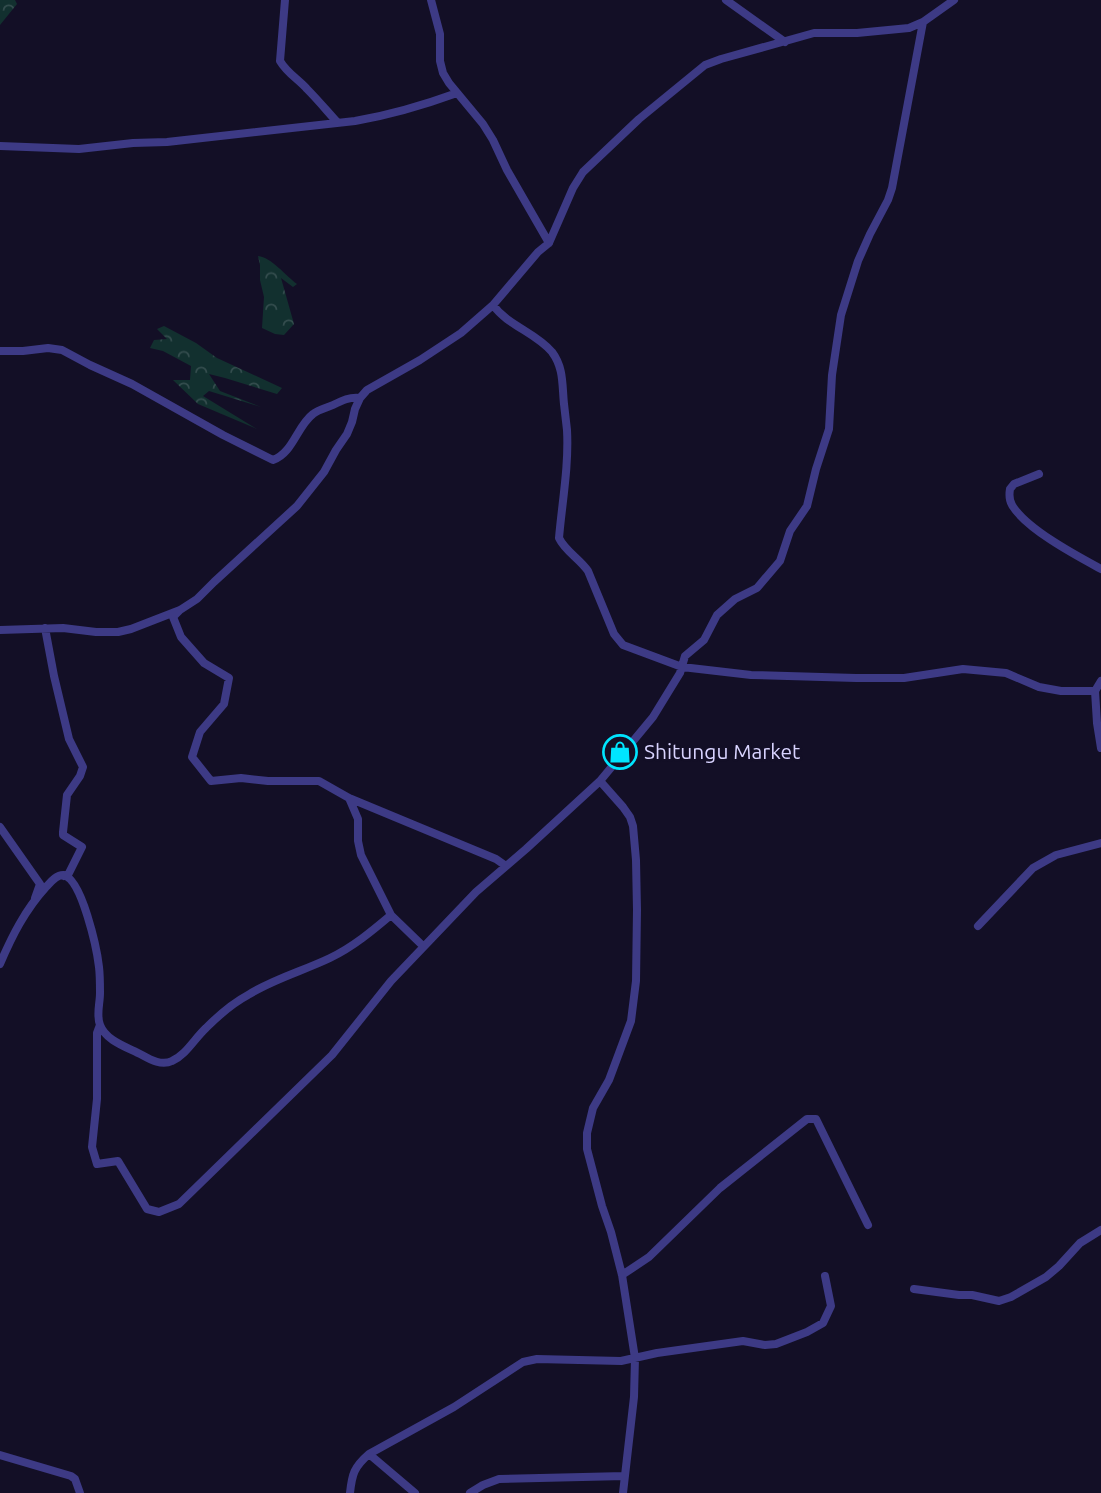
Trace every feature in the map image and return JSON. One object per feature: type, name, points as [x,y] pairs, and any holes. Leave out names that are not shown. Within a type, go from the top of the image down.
[{"type":"street","points":[[285,0],[280,61],[337,122]]},
{"type":"street","points":[[431,0],[440,34],[443,73],[493,140],[549,243]]},
{"type":"street","points":[[726,0],[785,42]]},
{"type":"street","points":[[506,866],[496,859],[349,798],[321,782],[241,778],[211,781],[192,757],[200,732],[224,704],[229,678],[204,663],[181,637],[173,617],[297,506],[313,487],[347,434],[360,398],[367,390],[452,339],[493,305],[538,252],[549,243],[578,179],[602,153],[705,65],[814,33],[858,33],[909,28],[923,22],[954,0]]},
{"type":"street","points":[[100,1025],[97,1033],[97,1100],[92,1147],[97,1164],[118,1161],[147,1209],[159,1212],[179,1204],[332,1055],[391,981],[423,946],[475,892],[600,781],[653,717],[682,667],[685,656],[704,640],[717,615],[736,599],[757,588],[780,561],[790,531],[807,506],[829,429],[832,375],[841,315],[858,261],[892,188],[923,22]]},
{"type":"street","points":[[0,146],[79,149],[167,142],[378,117],[419,107],[457,93]]},
{"type":"street","points":[[493,305],[505,317],[540,340],[552,353],[560,368],[567,440],[560,541],[588,571],[614,634],[623,645],[682,667],[751,675],[904,678],[962,669],[1006,673],[1040,687],[1061,691],[1099,686],[1097,723],[1101,748]]},
{"type":"street","points":[[0,351],[48,348],[62,350],[132,384],[273,460],[287,450],[311,416],[345,398],[360,398]]},
{"type":"street","points":[[1039,474],[1014,484],[1010,489],[1011,503],[1030,524],[1050,539],[1101,569]]},
{"type":"street","points":[[0,630],[63,628],[118,632],[180,610]]},
{"type":"street","points":[[45,628],[69,739],[83,767],[67,795],[62,832],[82,847],[69,873],[64,876]]},
{"type":"street","points":[[600,781],[630,817],[636,860],[636,981],[631,1021],[609,1080],[593,1108],[587,1133],[587,1149],[622,1275],[635,1358],[634,1396],[623,1493]]},
{"type":"street","points":[[349,798],[358,820],[361,855],[391,915],[423,946]]},
{"type":"street","points":[[0,827],[40,884],[0,964]]},
{"type":"street","points":[[978,926],[1033,868],[1056,855],[1101,843]]},
{"type":"street","points":[[34,900],[60,875],[71,880],[84,906],[99,967],[100,1025],[108,1037],[162,1063],[170,1063],[180,1056],[207,1026],[247,995],[342,952],[391,915]]},
{"type":"street","points":[[622,1275],[649,1257],[720,1188],[807,1119],[816,1119],[868,1225]]},
{"type":"street","points":[[914,1289],[972,1295],[999,1301],[1046,1277],[1080,1243],[1101,1230]]},
{"type":"street","points":[[350,1493],[352,1474],[359,1462],[369,1454],[454,1407],[523,1362],[537,1359],[621,1361],[743,1341],[776,1344],[823,1323],[831,1306],[825,1276]]},
{"type":"street","points":[[369,1454],[403,1489],[415,1493]]},
{"type":"street","points":[[0,1455],[71,1476],[75,1479],[80,1493]]},
{"type":"street","points":[[470,1493],[499,1479],[625,1476]]},
{"type":"green space","points":[[0,0],[15,0],[17,4],[0,25]]},
{"type":"green space","points":[[258,256],[273,263],[297,284],[293,287],[281,278],[294,324],[284,335],[262,328],[264,297]]},
{"type":"green space","points":[[164,326],[217,358],[282,388],[277,394],[209,374],[220,391],[261,407],[209,391],[203,396],[257,429],[198,404],[173,380],[190,380],[191,366],[163,351],[150,348],[154,340],[167,339],[157,329]]},
{"type":"place","name":"Shitungu Market","points":[[620,752]]}]
